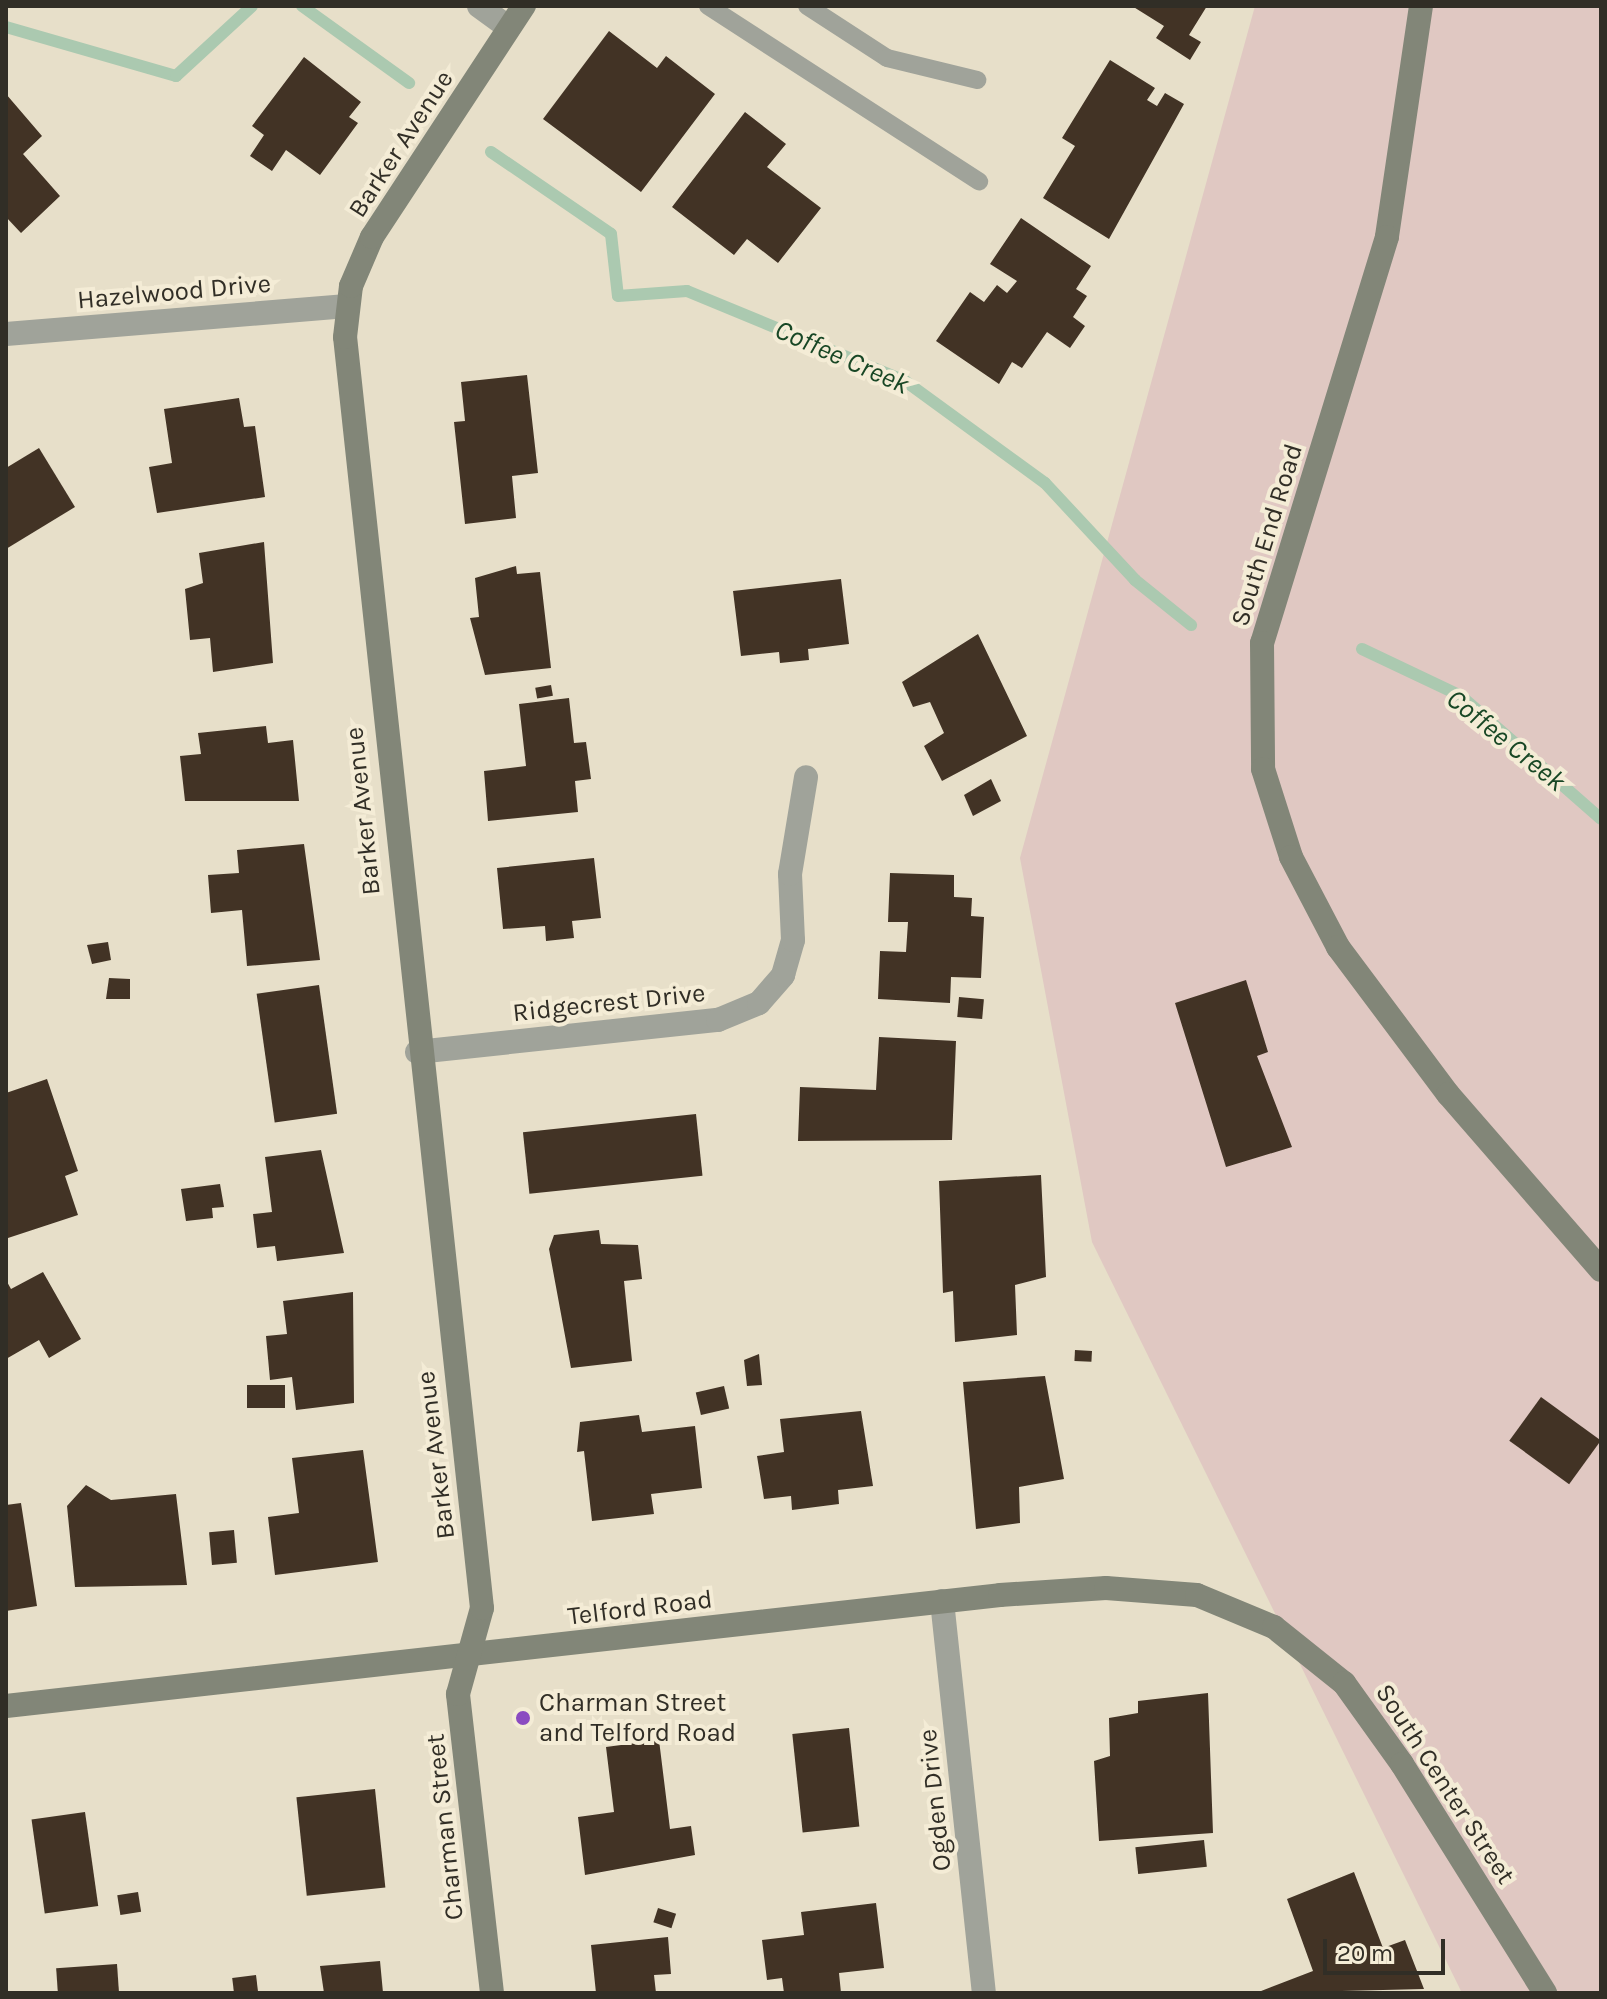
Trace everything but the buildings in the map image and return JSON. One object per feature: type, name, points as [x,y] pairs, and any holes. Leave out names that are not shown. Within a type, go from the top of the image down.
[{"type":"street","points":[[479,6],[509,28]]},
{"type":"street","name":"Barker Avenue","points":[[469,1656],[482,1608],[417,1052],[348,385],[347,306],[372,237],[524,6]]},
{"type":"street","name":"South End Road","points":[[1421,6],[1384,251],[1262,643],[1263,769],[1291,857],[1338,947],[1448,1094],[1601,1270]]},
{"type":"street","name":"Hazelwood Drive","points":[[6,334],[347,306]]},
{"type":"street","name":"Ridgecrest Drive","points":[[417,1052],[718,1020],[759,1003],[783,975],[793,940],[790,874],[806,777]]},
{"type":"street","name":"Telford Road","points":[[6,1706],[942,1601],[1163,1590],[1215,1601],[1274,1627]]},
{"type":"street","name":"Ogden Drive","points":[[942,1601],[984,1993]]},
{"type":"street","name":"South Center Street","points":[[1274,1627],[1344,1683],[1383,1733],[1545,1993]]},
{"type":"street","name":"Charman Street","points":[[469,1656],[458,1694],[492,1993]]},
{"type":"lane","points":[[708,6],[979,181]]},
{"type":"lane","points":[[807,6],[887,58],[977,80]]},
{"type":"shaded area","points":[[1255,6],[1601,6],[1601,1993],[1462,1993],[1092,1242],[1020,858]]},
{"type":"waterway","name":"Coffee Creek","points":[[6,27],[176,76],[252,6]]},
{"type":"waterway","name":"Coffee Creek","points":[[302,6],[409,83]]},
{"type":"waterway","name":"Coffee Creek","points":[[491,152],[611,234],[618,296],[687,291],[905,381],[1045,483],[1135,580],[1191,625]]},
{"type":"waterway","name":"Coffee Creek","points":[[1362,649],[1461,696],[1601,819]]},
{"type":"place","name":"Charman Street and Telford Road","points":[[523,1718]]}]
